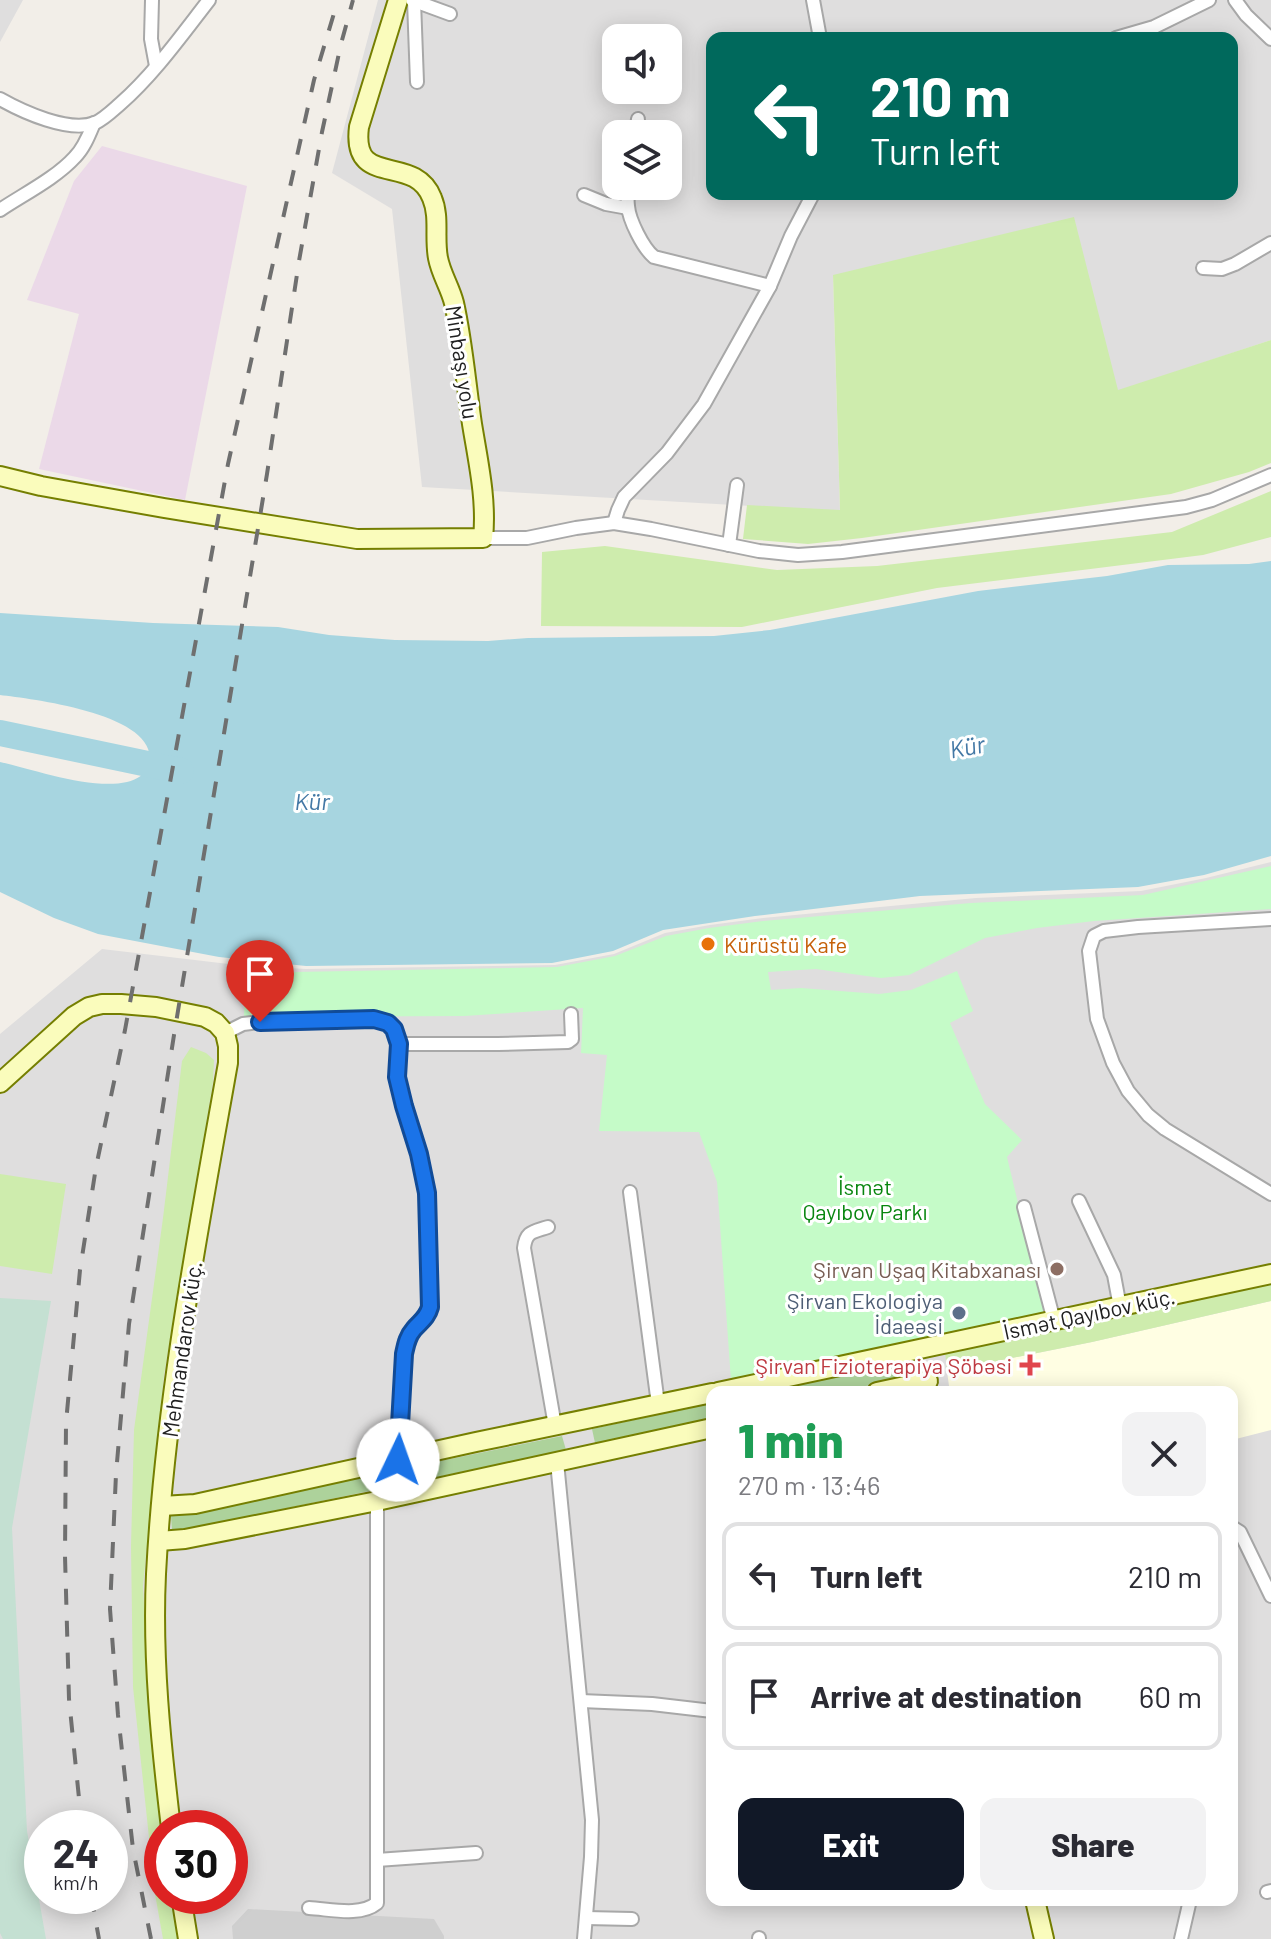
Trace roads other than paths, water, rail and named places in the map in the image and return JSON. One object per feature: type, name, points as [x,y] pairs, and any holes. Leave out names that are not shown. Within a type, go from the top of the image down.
[{"type":"street","points":[[152,0],[151,39],[156,66]]},
{"type":"street","points":[[0,99],[56,123],[79,126],[94,123],[129,96],[209,0]]},
{"type":"street","name":"Minbaşı yolu","points":[[398,0],[357,141],[359,150],[368,162],[419,179],[427,188],[436,211],[438,256],[454,305],[466,378],[482,495],[483,538]]},
{"type":"street","points":[[417,82],[413,0],[450,14]]},
{"type":"street","points":[[813,0],[819,32]]},
{"type":"street","points":[[1137,32],[1154,27],[1209,0]]},
{"type":"street","points":[[1235,0],[1271,39]]},
{"type":"street","points":[[0,210],[75,158],[88,140],[94,123]]},
{"type":"street","points":[[584,195],[615,207],[628,208]]},
{"type":"street","points":[[628,200],[631,219],[654,257],[770,286]]},
{"type":"street","points":[[614,523],[624,497],[667,453],[704,404],[770,286],[810,200]]},
{"type":"street","points":[[1203,268],[1222,269],[1271,243]]},
{"type":"street","points":[[0,476],[164,508],[357,539],[527,538],[614,523],[759,551],[798,555],[858,550],[1186,507],[1212,500],[1271,475]]},
{"type":"street","points":[[729,545],[737,485]]},
{"type":"street","points":[[1271,919],[1104,931],[1094,936],[1089,951],[1097,1019],[1113,1063],[1128,1091],[1148,1115],[1165,1129],[1271,1194]]},
{"type":"street","points":[[0,1083],[74,1016],[102,1004],[156,1007],[205,1017],[225,1033],[243,1024],[260,1022],[374,1019],[388,1023],[394,1029],[399,1044],[397,1077],[427,1193],[430,1307],[427,1317],[407,1338],[398,1460]]},
{"type":"street","points":[[399,1044],[568,1042],[572,1039],[571,1014]]},
{"type":"street","name":"Mehmandarov küç.","points":[[169,1810],[158,1689],[156,1606],[159,1541],[189,1285],[228,1063],[225,1033]]},
{"type":"street","points":[[630,1192],[658,1404]]},
{"type":"street","points":[[1079,1201],[1114,1275],[1120,1307]]},
{"type":"street","points":[[1024,1207],[1054,1321]]},
{"type":"street","points":[[548,1227],[529,1234],[524,1248],[563,1424],[576,1457]]},
{"type":"street","name":"İsmət Qayıbov küç.","points":[[746,1386],[1271,1274]]},
{"type":"street","points":[[929,1386],[931,1347]]},
{"type":"street","points":[[162,1506],[195,1504],[706,1394]]},
{"type":"street","points":[[159,1541],[185,1539],[377,1501],[706,1429]]},
{"type":"street","points":[[557,1462],[592,1820],[584,1939]]},
{"type":"street","points":[[309,1908],[360,1911],[370,1909],[377,1903],[377,1501]]},
{"type":"street","points":[[1238,1531],[1265,1568],[1271,1596]]},
{"type":"street","points":[[581,1701],[706,1710]]},
{"type":"street","points":[[377,1860],[476,1853]]},
{"type":"street","points":[[1036,1906],[1044,1939]]},
{"type":"street","points":[[1181,1939],[1189,1906]]},
{"type":"street","points":[[184,1914],[188,1939]]},
{"type":"street","points":[[586,1918],[632,1919]]},
{"type":"water","name":"Kür","points":[[1271,561],[1271,856],[1204,875],[1138,887],[920,896],[755,916],[663,930],[613,951],[552,963],[306,966],[219,957],[98,934],[54,918],[0,892],[0,762],[64,778],[113,784],[138,778],[149,764],[147,747],[135,733],[116,721],[64,705],[0,695],[0,613],[278,627],[395,640],[714,636],[770,630],[978,591],[1107,576],[1168,565]]},
{"type":"waterway","name":"Kür","points":[[0,733],[181,771]]},
{"type":"railway","points":[[80,1810],[69,1699],[65,1556],[66,1423],[80,1270],[96,1167],[125,1030],[228,464],[314,80],[338,0]]},
{"type":"railway","points":[[151,1939],[133,1849],[110,1609],[116,1474],[129,1324],[299,261],[322,132],[353,0]]},
{"type":"railway","points":[[94,1914],[99,1939]]},
{"type":"place","name":"Kürüstü Kafe","points":[[708,944]]},
{"type":"place","name":"Şirvan Uşaq Kitabxanası","points":[[1057,1269]]},
{"type":"place","name":"Şirvan Ekologiya İdaeəsi","points":[[959,1313]]},
{"type":"place","name":"Şirvan Fizioterapiya Şöbəsi","points":[[1030,1365]]},
{"type":"park label","name":"İsmət Qayıbov Parkı","points":[[865,1198]]}]
